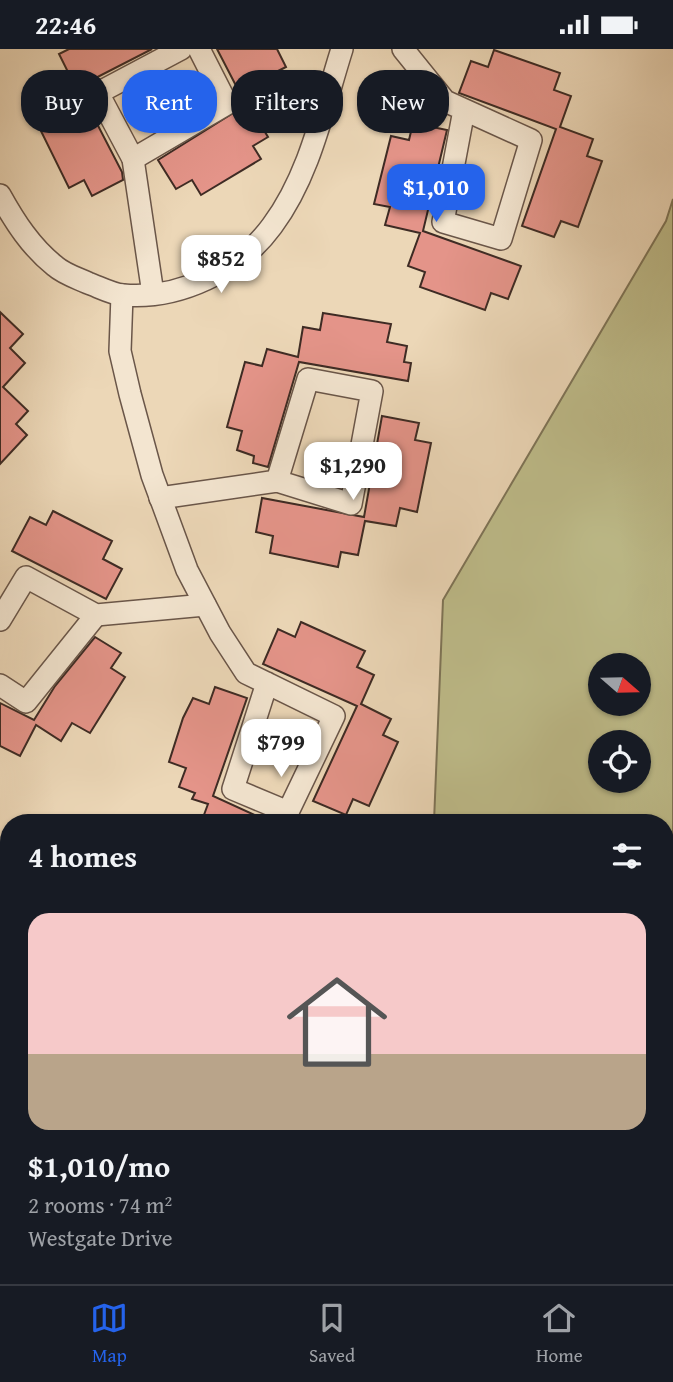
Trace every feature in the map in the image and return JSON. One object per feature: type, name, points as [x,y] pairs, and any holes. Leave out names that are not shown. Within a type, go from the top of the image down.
[{"type":"street","points":[[153,293],[133,159],[98,93],[181,49]]},
{"type":"street","points":[[133,159],[227,104],[199,49]]},
{"type":"street","points":[[0,195],[21,232],[56,268],[122,295],[187,287],[219,272],[248,252],[272,226],[301,178],[342,49]]},
{"type":"street","points":[[404,49],[444,101],[531,140],[501,239],[443,222],[464,110]]},
{"type":"street","points":[[122,295],[120,351],[160,498],[187,570],[246,673],[267,683],[334,716],[288,812],[233,789],[267,683]]},
{"type":"street","points":[[160,498],[277,481],[351,504],[372,391],[309,379],[277,481]]},
{"type":"street","points":[[0,620],[26,577],[96,615],[205,605]]},
{"type":"street","points":[[0,685],[26,702],[96,615]]},
{"type":"shaded area","points":[[673,199],[673,814],[434,814],[443,600],[666,221]]},
{"type":"building","points":[[69,49],[152,49],[108,72],[67,70],[59,54]]},
{"type":"building","points":[[217,49],[277,49],[286,67],[280,70],[231,70],[231,76]]},
{"type":"building","points":[[494,50],[560,73],[554,90],[571,96],[560,127],[593,139],[587,156],[602,161],[578,227],[561,221],[554,237],[522,226],[556,129],[459,93],[471,61],[488,67]]},
{"type":"building","points":[[231,114],[231,133],[266,133],[268,137],[253,146],[261,159],[201,195],[192,180],[176,189],[158,160],[201,133],[217,133],[217,123]]},
{"type":"building","points":[[42,133],[102,133],[122,172],[123,180],[92,196],[84,180],[69,188]]},
{"type":"building","points":[[411,133],[446,133],[423,231],[521,266],[508,299],[491,293],[485,310],[420,287],[425,272],[408,266],[420,233],[385,225],[390,207],[374,204],[391,136],[409,140]]},
{"type":"building","points":[[0,312],[23,334],[10,348],[25,363],[3,387],[28,411],[16,424],[27,435],[0,464]]},
{"type":"building","points":[[323,313],[391,324],[387,342],[407,346],[404,362],[411,363],[408,381],[299,362],[268,467],[253,463],[254,456],[237,450],[242,431],[227,427],[245,362],[262,366],[267,349],[298,357],[303,327],[320,330]]},
{"type":"building","points":[[382,416],[419,423],[415,440],[431,443],[417,512],[400,508],[396,526],[365,521],[358,555],[341,552],[338,567],[270,553],[273,536],[256,532],[262,498],[364,517]]},
{"type":"building","points":[[53,511],[112,541],[103,559],[122,569],[106,599],[12,551],[30,517],[46,525]]},
{"type":"building","points":[[301,622],[365,651],[357,667],[374,675],[361,704],[391,719],[383,735],[398,742],[369,806],[353,799],[346,814],[344,814],[313,801],[357,706],[263,664],[278,629],[295,637]]},
{"type":"building","points":[[95,637],[121,653],[111,668],[125,677],[90,733],[72,723],[61,741],[36,725],[20,756],[0,746],[0,703],[34,720],[55,686]]},
{"type":"building","points":[[215,687],[247,698],[213,796],[252,814],[204,814],[208,804],[192,799],[195,793],[179,787],[186,768],[169,762],[183,718],[193,698],[209,704]]}]
